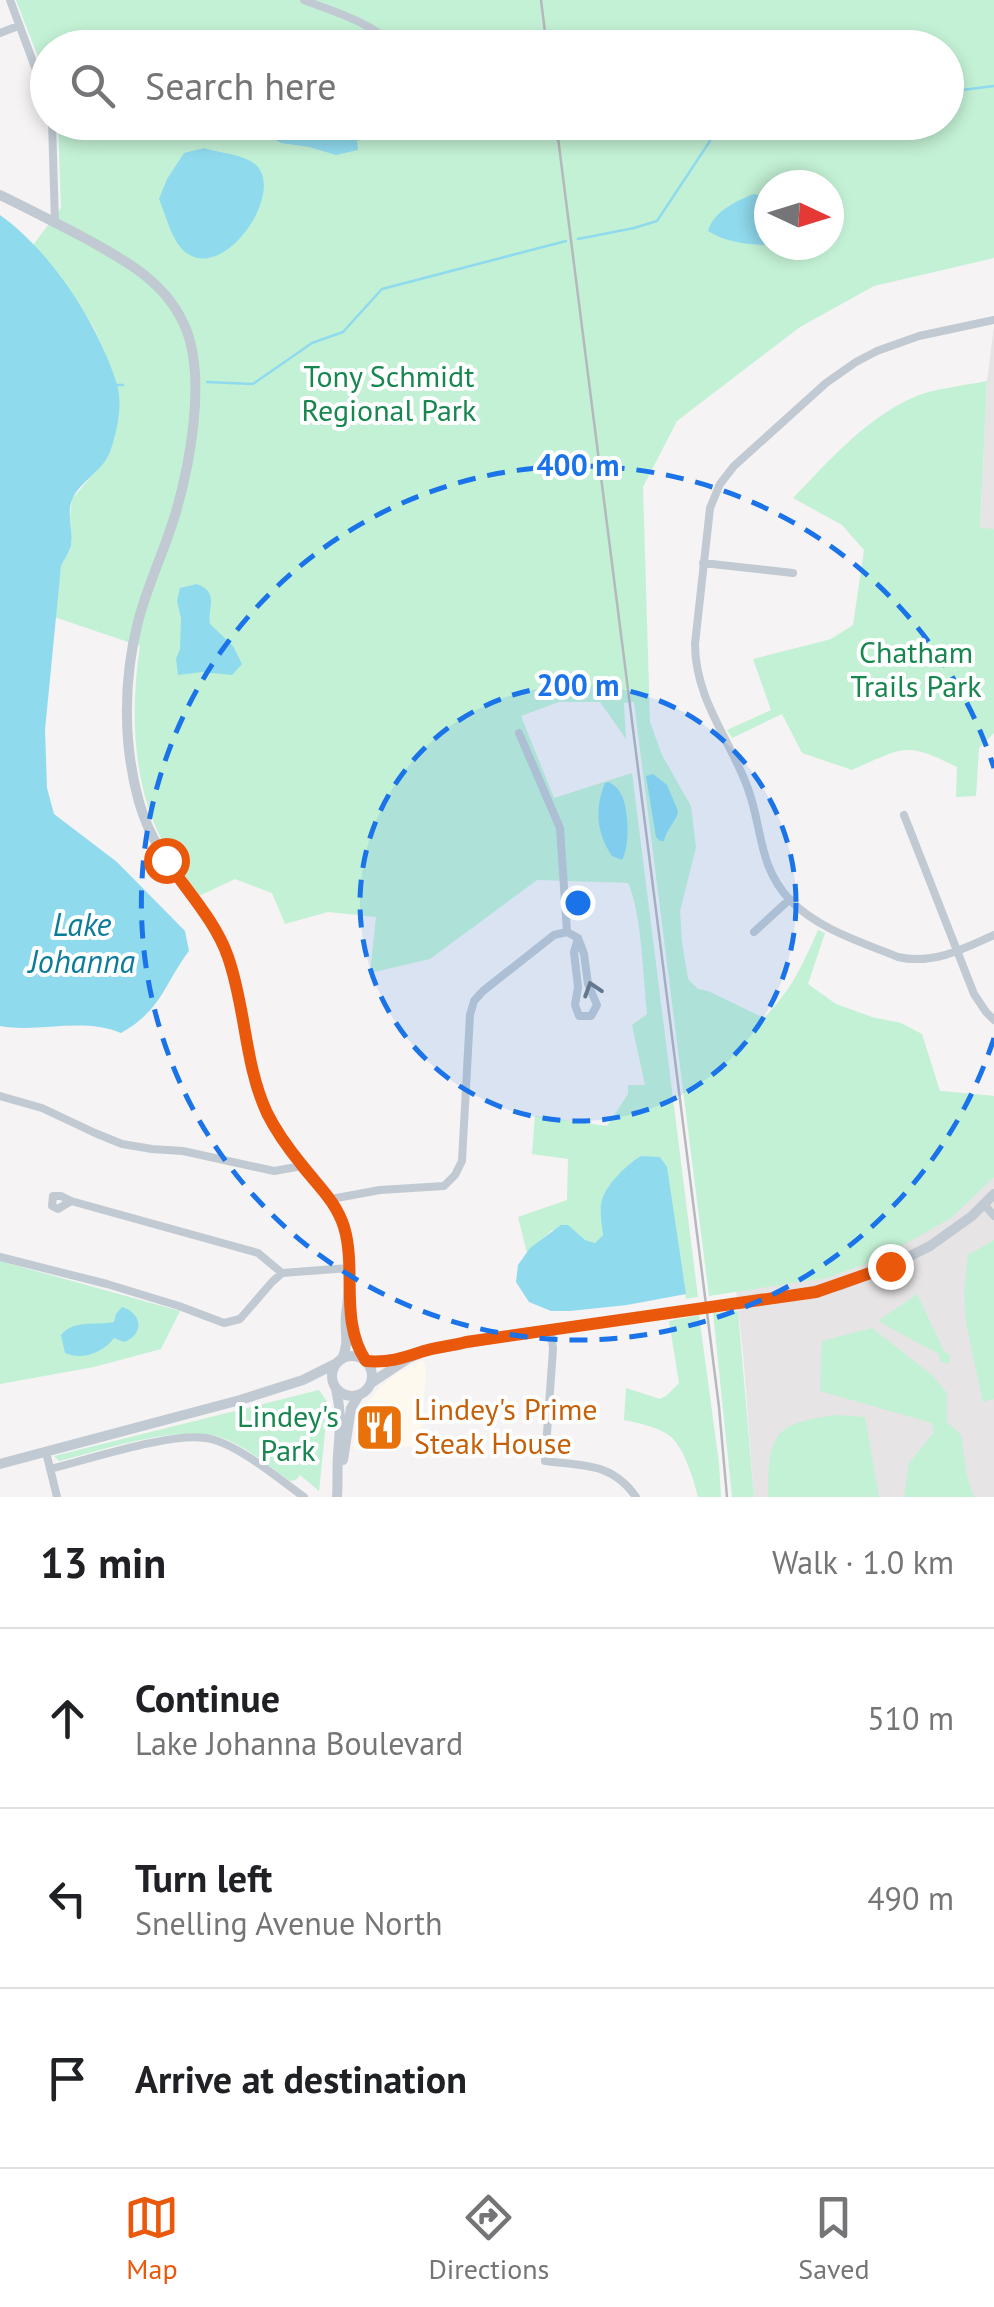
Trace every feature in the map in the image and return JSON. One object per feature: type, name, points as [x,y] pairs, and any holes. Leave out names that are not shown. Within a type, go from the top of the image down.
[{"type":"street","points":[[10,0],[30,56]]},
{"type":"street","points":[[304,0],[375,30]]},
{"type":"street","points":[[0,33],[18,26]]},
{"type":"street","points":[[53,140],[55,223]]},
{"type":"street","points":[[0,195],[122,258],[150,278],[177,312],[190,343],[195,388],[188,457],[175,516],[143,602],[130,668],[128,722],[132,764],[140,805],[155,842],[224,947],[254,1079],[270,1118],[302,1166],[331,1199],[344,1226],[349,1268],[345,1320],[348,1340],[332,1376],[341,1412],[337,1497]]},
{"type":"street","points":[[994,320],[898,342],[856,362],[826,383],[734,466],[720,484],[707,520],[694,644],[700,687],[749,791],[767,865],[790,900],[825,926],[898,957],[920,961],[994,935]]},
{"type":"street","points":[[703,563],[792,572]]},
{"type":"street","points":[[519,733],[560,828],[566,932]]},
{"type":"street","points":[[904,815],[979,1004],[994,1020]]},
{"type":"street","points":[[754,932],[790,900]]},
{"type":"street","points":[[331,1199],[380,1190],[444,1186],[450,1180],[462,1161],[474,1001],[554,935],[566,932],[578,938],[584,954],[588,984],[597,1006],[588,1018],[579,1016],[575,1009],[578,987],[574,952],[578,938]]},
{"type":"street","points":[[0,1096],[42,1108],[122,1144],[182,1151],[274,1171],[302,1166]]},
{"type":"street","points":[[371,1383],[425,1351],[466,1342],[786,1298],[841,1285],[930,1246],[972,1216],[994,1194]]},
{"type":"street","points":[[71,1201],[258,1253],[282,1274]]},
{"type":"street","points":[[984,1204],[994,1216]]},
{"type":"street","points":[[0,1257],[107,1284],[224,1323],[240,1319],[282,1274],[349,1268]]},
{"type":"street","points":[[303,1380],[316,1379],[335,1386],[346,1396],[366,1392],[372,1373],[357,1342],[348,1300]]},
{"type":"street","points":[[551,1330],[554,1349],[545,1461],[603,1468],[626,1483],[636,1497]]},
{"type":"street","points":[[0,1464],[240,1400],[303,1380],[354,1356],[386,1363],[407,1359]]},
{"type":"street","points":[[338,1480],[351,1408],[360,1395]]},
{"type":"street","points":[[50,1470],[195,1436],[239,1451],[304,1497]]},
{"type":"street","points":[[46,1452],[57,1497]]},
{"type":"shaded area","points":[[994,326],[994,529],[980,529],[987,381]]},
{"type":"shaded area","points":[[921,1089],[994,1096],[994,1497],[754,1497],[721,1154]]},
{"type":"shaded area","points":[[423,1360],[426,1369],[421,1448],[378,1444],[353,1449],[357,1417],[364,1406],[397,1373]]},
{"type":"green space","name":"Tony Schmidt Regional Park","points":[[16,0],[994,0],[994,258],[874,286],[800,327],[677,421],[643,487],[650,722],[662,755],[691,806],[696,847],[680,911],[688,979],[698,989],[764,1018],[796,977],[818,930],[825,933],[808,984],[836,1004],[901,1023],[922,1034],[940,1091],[994,1096],[994,1177],[951,1218],[877,1260],[826,1278],[709,1296],[634,702],[624,703],[626,739],[600,702],[559,702],[521,716],[554,798],[632,773],[698,1297],[686,1299],[672,1205],[602,1200],[603,1235],[595,1243],[552,1230],[527,1253],[518,1217],[567,1200],[568,1159],[532,1154],[535,1116],[607,1126],[628,1094],[628,1085],[645,1085],[632,1025],[647,1014],[643,965],[628,883],[537,880],[430,959],[370,973],[376,917],[328,912],[285,924],[272,893],[235,879],[199,896],[164,844],[145,797],[135,722],[140,646],[54,617],[61,566],[72,541],[72,499],[108,457],[117,385],[93,326],[33,245],[61,208],[59,140],[964,140],[964,30],[30,30],[30,36]]},
{"type":"green space","name":"Chatham Trails Park","points":[[987,381],[980,528],[994,529],[994,733],[979,748],[976,796],[956,797],[957,767],[915,750],[894,752],[852,770],[802,753],[782,714],[732,738],[727,730],[771,710],[753,659],[831,639],[853,625],[864,550],[842,525],[793,498],[848,442],[895,407],[930,392]]},
{"type":"green space","points":[[994,1240],[994,1399],[983,1402],[966,1323],[964,1293],[968,1255]]},
{"type":"green space","points":[[0,1261],[180,1311],[161,1349],[94,1367],[0,1384]]},
{"type":"green space","points":[[917,1294],[944,1351],[950,1355],[949,1364],[941,1362],[939,1354],[878,1321]]},
{"type":"green space","points":[[738,1311],[754,1497],[732,1497],[713,1313]]},
{"type":"green space","points":[[699,1315],[721,1497],[698,1497],[684,1456],[671,1437],[655,1428],[624,1420],[626,1388],[660,1399],[679,1383],[669,1321]]},
{"type":"green space","points":[[872,1328],[932,1375],[947,1393],[947,1422],[961,1435],[974,1497],[904,1497],[909,1463],[934,1432],[932,1423],[820,1391],[822,1341]]},
{"type":"green space","name":"Lindey's Park","points":[[319,1390],[328,1403],[319,1491],[300,1475],[290,1481],[247,1450],[214,1436],[170,1435],[59,1461],[54,1456]]},
{"type":"green space","points":[[836,1415],[865,1417],[879,1497],[768,1497],[770,1459],[778,1436],[799,1422]]},
{"type":"water","points":[[275,140],[357,140],[358,150],[336,155]]},
{"type":"water","points":[[204,148],[251,161],[263,178],[263,194],[258,212],[234,244],[203,258],[182,249],[159,199],[184,153]]},
{"type":"water","points":[[754,194],[754,244],[708,231],[732,204]]},
{"type":"water","name":"Lake Johanna","points":[[0,215],[38,249],[71,291],[98,337],[119,392],[110,452],[75,494],[70,506],[72,540],[61,566],[45,730],[47,788],[54,814],[117,862],[185,931],[189,951],[161,996],[145,1015],[121,1033],[91,1026],[0,1026]]},
{"type":"water","points":[[197,584],[210,596],[210,624],[233,646],[242,664],[232,675],[178,675],[181,618],[177,601],[180,588]]},
{"type":"water","points":[[653,774],[667,785],[678,811],[664,841],[656,837],[646,776]]},
{"type":"water","points":[[605,783],[620,792],[626,808],[627,837],[622,860],[612,856],[600,830],[599,802]]},
{"type":"water","points":[[641,1156],[660,1157],[667,1167],[686,1294],[570,1311],[551,1311],[529,1302],[516,1282],[518,1265],[530,1248],[561,1225],[568,1225],[585,1240],[595,1243],[603,1235],[604,1194],[618,1175]]},
{"type":"water","points":[[122,1307],[137,1319],[138,1329],[131,1338],[124,1342],[114,1338],[99,1351],[85,1355],[65,1353],[61,1335],[66,1330],[114,1322]]},
{"type":"waterway","points":[[964,90],[994,86]]},
{"type":"waterway","points":[[578,239],[657,221],[710,141]]},
{"type":"waterway","points":[[207,382],[253,384],[312,343],[343,332],[382,289],[566,241]]},
{"type":"waterway","points":[[117,385],[123,385]]},
{"type":"railway","points":[[541,0],[545,30]]},
{"type":"railway","points":[[558,140],[719,1407],[727,1497]]},
{"type":"place","name":"Lindey's Prime Steak House","points":[[379,1427]]},
{"type":"route","points":[[166,860],[216,931],[229,959],[254,1079],[270,1118],[302,1166],[331,1199],[344,1226],[350,1257],[348,1300],[364,1360],[386,1363],[466,1342],[786,1298],[841,1285],[890,1266]]}]
